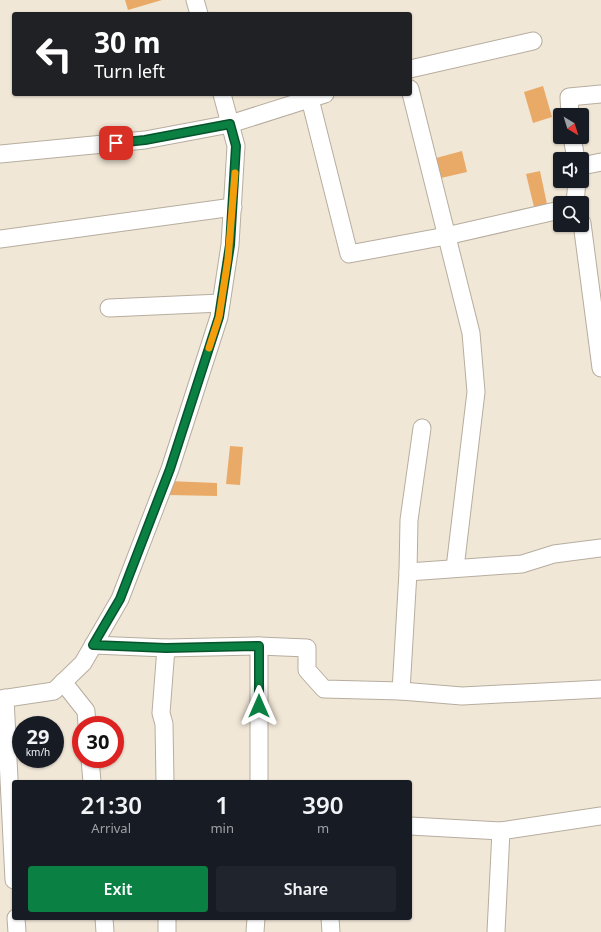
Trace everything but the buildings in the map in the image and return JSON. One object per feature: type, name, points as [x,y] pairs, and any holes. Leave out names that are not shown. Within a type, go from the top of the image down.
[{"type":"street","points":[[195,0],[199,12]]},
{"type":"street","points":[[412,69],[533,42]]},
{"type":"street","points":[[570,108],[569,97],[601,94]]},
{"type":"street","points":[[12,850],[2,698],[54,692],[83,663],[120,599],[170,469],[219,317],[230,245],[236,146],[223,96]]},
{"type":"street","points":[[0,154],[145,140],[230,124],[317,96],[349,254],[446,236],[553,212]]},
{"type":"street","points":[[412,96],[471,333],[476,392],[455,568]]},
{"type":"street","points":[[589,165],[601,162]]},
{"type":"street","points":[[0,239],[233,207]]},
{"type":"street","points":[[583,232],[601,368]]},
{"type":"street","points":[[109,308],[221,303]]},
{"type":"street","points":[[401,691],[408,572],[409,520],[422,428]]},
{"type":"street","points":[[408,572],[522,564],[554,554],[601,548]]},
{"type":"street","points":[[93,645],[166,648],[259,646],[307,648],[307,670],[324,689],[401,691],[462,696],[601,689]]},
{"type":"street","points":[[259,646],[259,780]]},
{"type":"street","points":[[165,780],[164,724],[161,713],[166,648]]},
{"type":"street","points":[[63,682],[86,710],[86,716]]},
{"type":"street","points":[[91,768],[92,780]]},
{"type":"street","points":[[412,826],[501,831],[601,816]]},
{"type":"street","points":[[496,932],[501,831]]},
{"type":"street","points":[[16,920],[17,932]]},
{"type":"street","points":[[104,920],[105,932]]},
{"type":"street","points":[[167,920],[167,932]]},
{"type":"street","points":[[255,932],[256,920]]},
{"type":"street","points":[[330,920],[331,932]]},
{"type":"slow traffic","points":[[209,348],[219,317],[228,259],[235,173]]},
{"type":"route","points":[[116,143],[145,140],[230,124],[236,146],[230,245],[219,317],[170,469],[120,599],[93,645],[166,648],[259,646],[259,706]]}]
